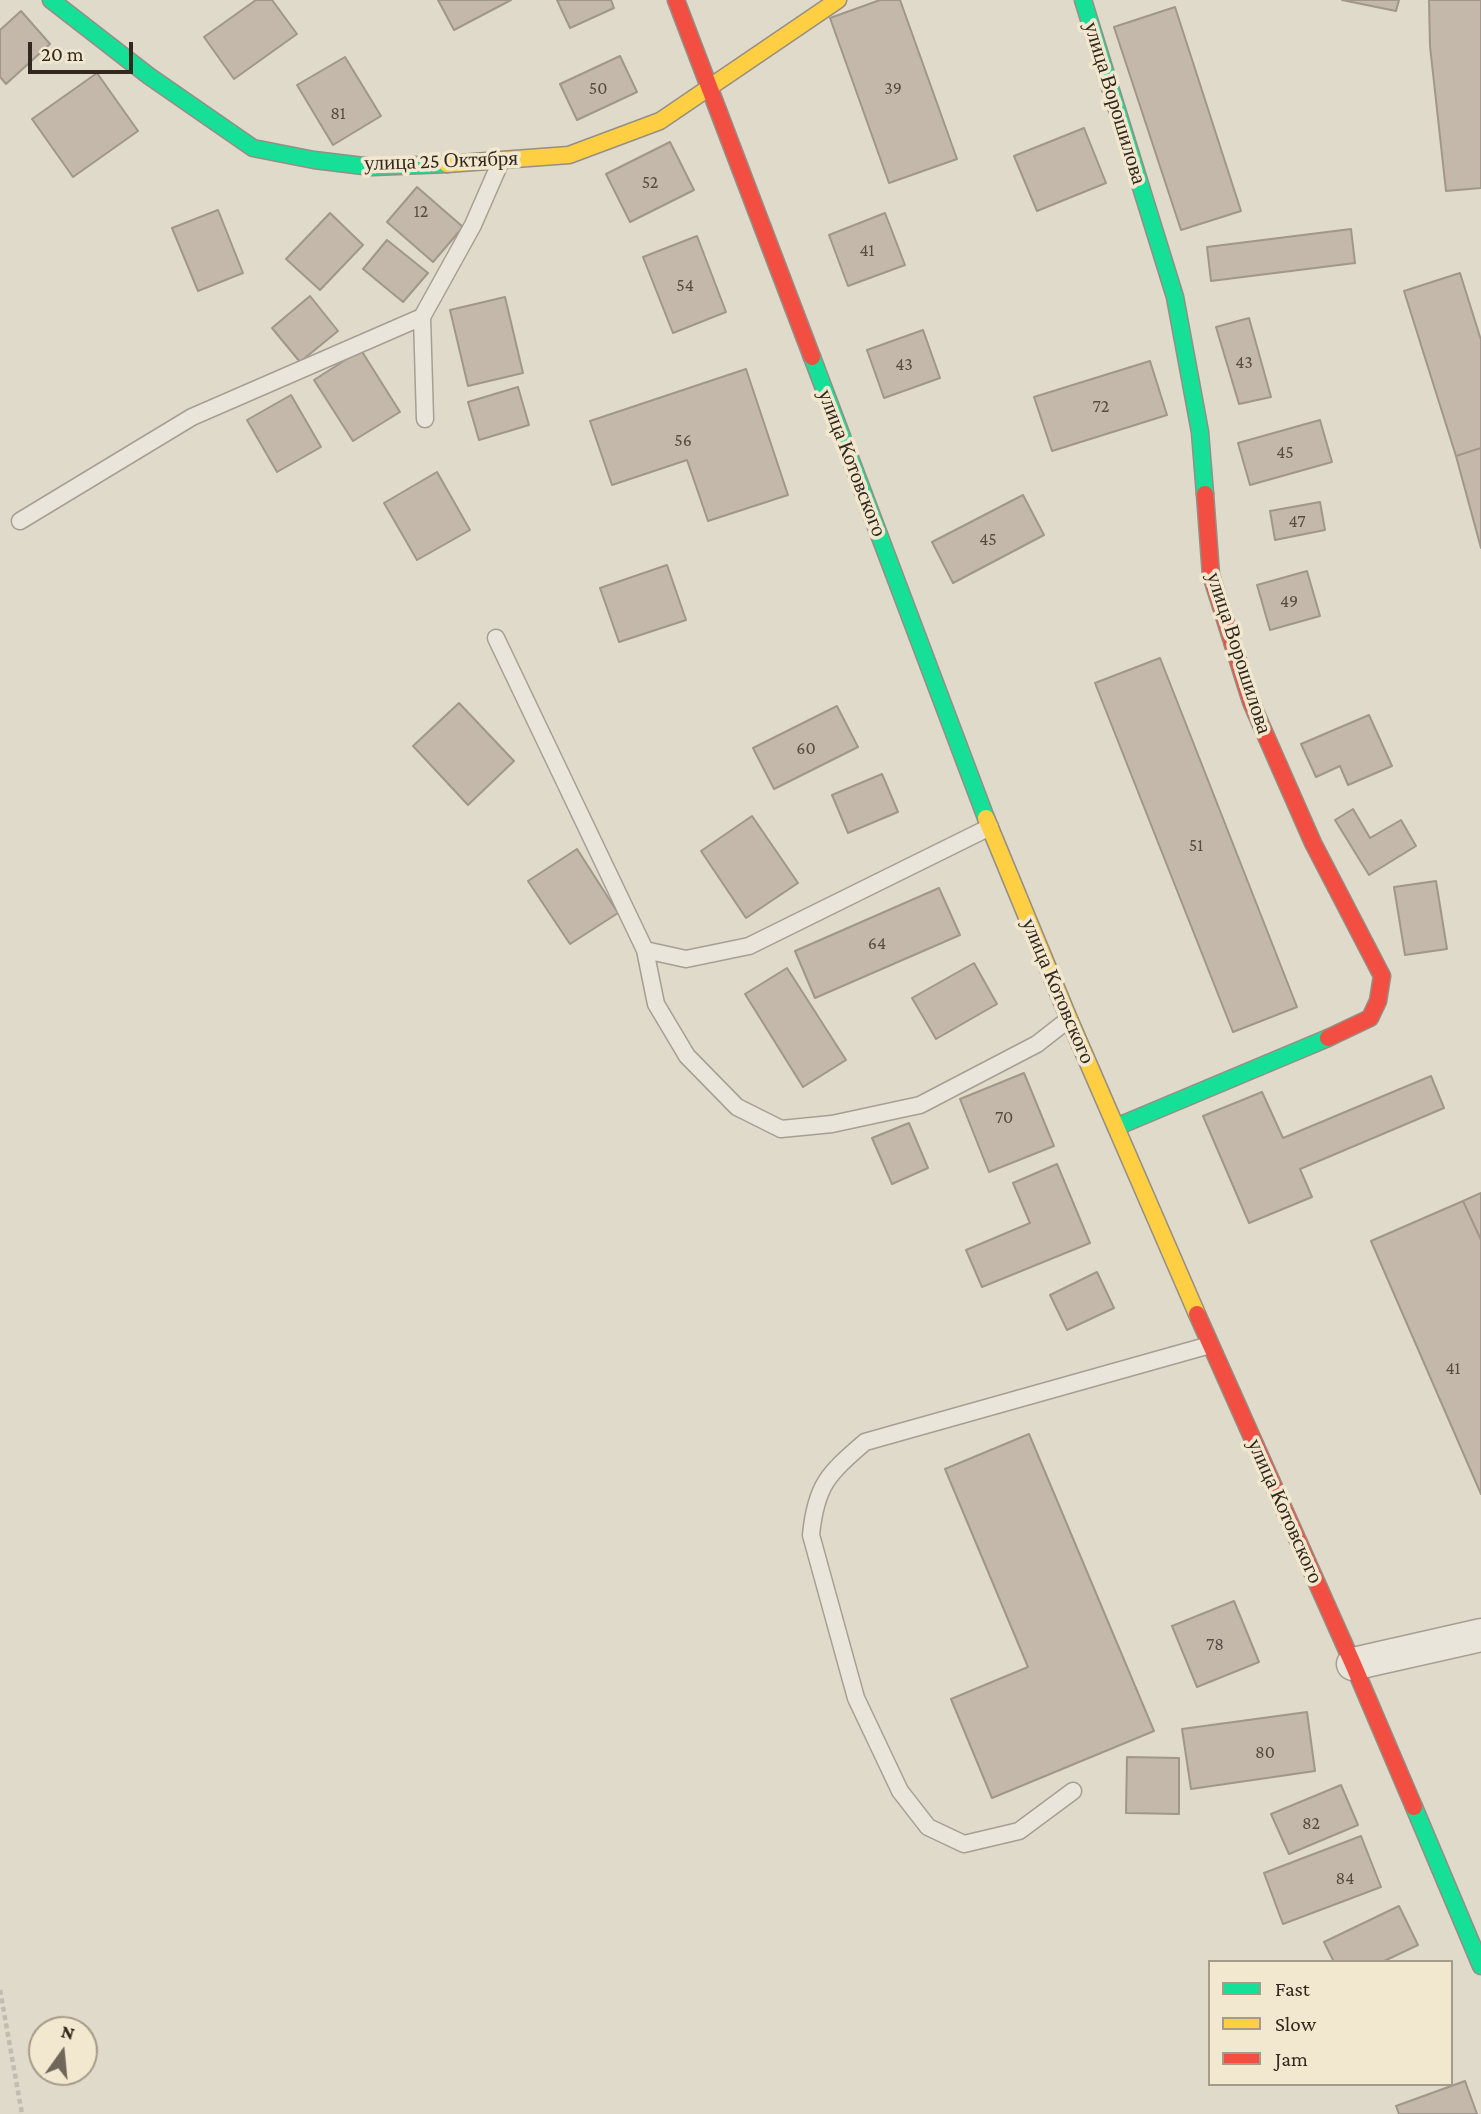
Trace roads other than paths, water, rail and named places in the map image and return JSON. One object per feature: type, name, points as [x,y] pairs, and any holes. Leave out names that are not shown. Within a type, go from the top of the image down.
[{"type":"main road","name":"улица 25 Октября","points":[[51,0],[149,76],[253,148],[314,160],[372,167],[569,155],[660,121],[838,0]]},
{"type":"main road","name":"улица Котовского","points":[[676,0],[990,827],[1069,1019],[1210,1345],[1353,1664],[1481,1966]]},
{"type":"main road","name":"улица Ворошилова","points":[[1083,0],[1175,297],[1200,432],[1211,575],[1251,702],[1313,844],[1382,976],[1378,1001],[1370,1017],[1348,1029],[1116,1126]]},
{"type":"street","points":[[1353,1664],[1481,1635]]},
{"type":"lane","points":[[425,419],[422,317],[473,225],[502,160]]},
{"type":"lane","points":[[20,521],[192,417],[422,317]]},
{"type":"lane","points":[[496,638],[645,950],[656,1004],[687,1056],[737,1107],[781,1129],[832,1125],[920,1105],[1037,1044],[1069,1019]]},
{"type":"lane","points":[[645,950],[686,959],[749,946],[990,827]]},
{"type":"lane","points":[[1073,1791],[1019,1830],[964,1844],[928,1827],[900,1791],[856,1698],[811,1535],[814,1509],[822,1486],[843,1461],[865,1442],[1210,1345]]}]
